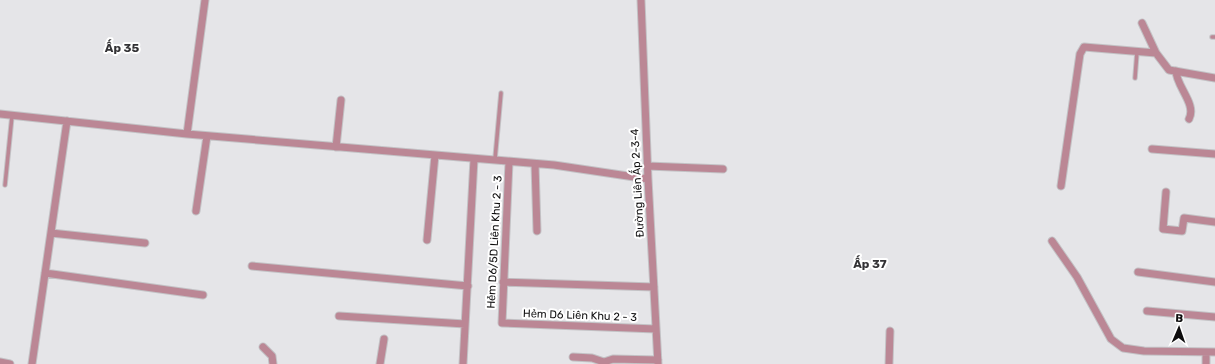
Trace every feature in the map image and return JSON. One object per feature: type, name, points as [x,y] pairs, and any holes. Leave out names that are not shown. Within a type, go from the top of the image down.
[{"type":"street","points":[[186,134],[205,0]]},
{"type":"street","name":"Đường Liên Ấp 2-3-4","points":[[641,0],[647,166],[658,362]]},
{"type":"street","points":[[1142,23],[1156,53],[1169,70],[1215,78]]},
{"type":"street","points":[[1061,186],[1080,54],[1084,47],[1156,53]]},
{"type":"street","points":[[1176,71],[1176,77],[1190,106],[1192,114],[1189,119]]},
{"type":"street","points":[[336,147],[341,100]]},
{"type":"street","points":[[0,114],[207,136],[535,164],[648,179]]},
{"type":"street","points":[[32,364],[67,121]]},
{"type":"street","points":[[196,211],[207,136]]},
{"type":"street","points":[[1152,149],[1215,154]]},
{"type":"street","points":[[427,240],[435,155]]},
{"type":"street","points":[[463,364],[474,159]]},
{"type":"street","name":"Hẻm D6/5D Liên Khu 2 - 3","points":[[502,323],[509,162]]},
{"type":"street","points":[[535,164],[537,231]]},
{"type":"street","points":[[647,166],[723,169]]},
{"type":"street","points":[[1166,192],[1163,229],[1182,232],[1184,218],[1215,222]]},
{"type":"street","points":[[51,233],[146,243]]},
{"type":"street","points":[[1052,241],[1077,276],[1111,339],[1123,348],[1144,351],[1215,352]]},
{"type":"street","points":[[252,266],[468,286]]},
{"type":"street","points":[[1138,272],[1215,282]]},
{"type":"street","points":[[45,273],[203,295]]},
{"type":"street","points":[[503,282],[654,287]]},
{"type":"street","points":[[1147,311],[1215,317]]},
{"type":"street","points":[[339,316],[465,324]]},
{"type":"street","name":"Hẻm D6 Liên Khu 2 - 3","points":[[502,323],[656,329]]},
{"type":"street","points":[[889,364],[890,331]]},
{"type":"street","points":[[380,364],[384,339]]},
{"type":"street","points":[[264,347],[272,356],[273,364]]},
{"type":"street","points":[[1206,352],[1206,364]]},
{"type":"street","points":[[573,357],[592,358],[599,362],[613,359],[658,362]]},
{"type":"street","points":[[0,362],[10,364]]},
{"type":"lane","points":[[1135,78],[1137,52]]},
{"type":"lane","points":[[494,160],[501,93]]},
{"type":"lane","points":[[5,186],[12,116]]},
{"type":"district","name":"Ấp 35","points":[[122,48]]},
{"type":"district","name":"Ấp 37","points":[[870,264]]}]
